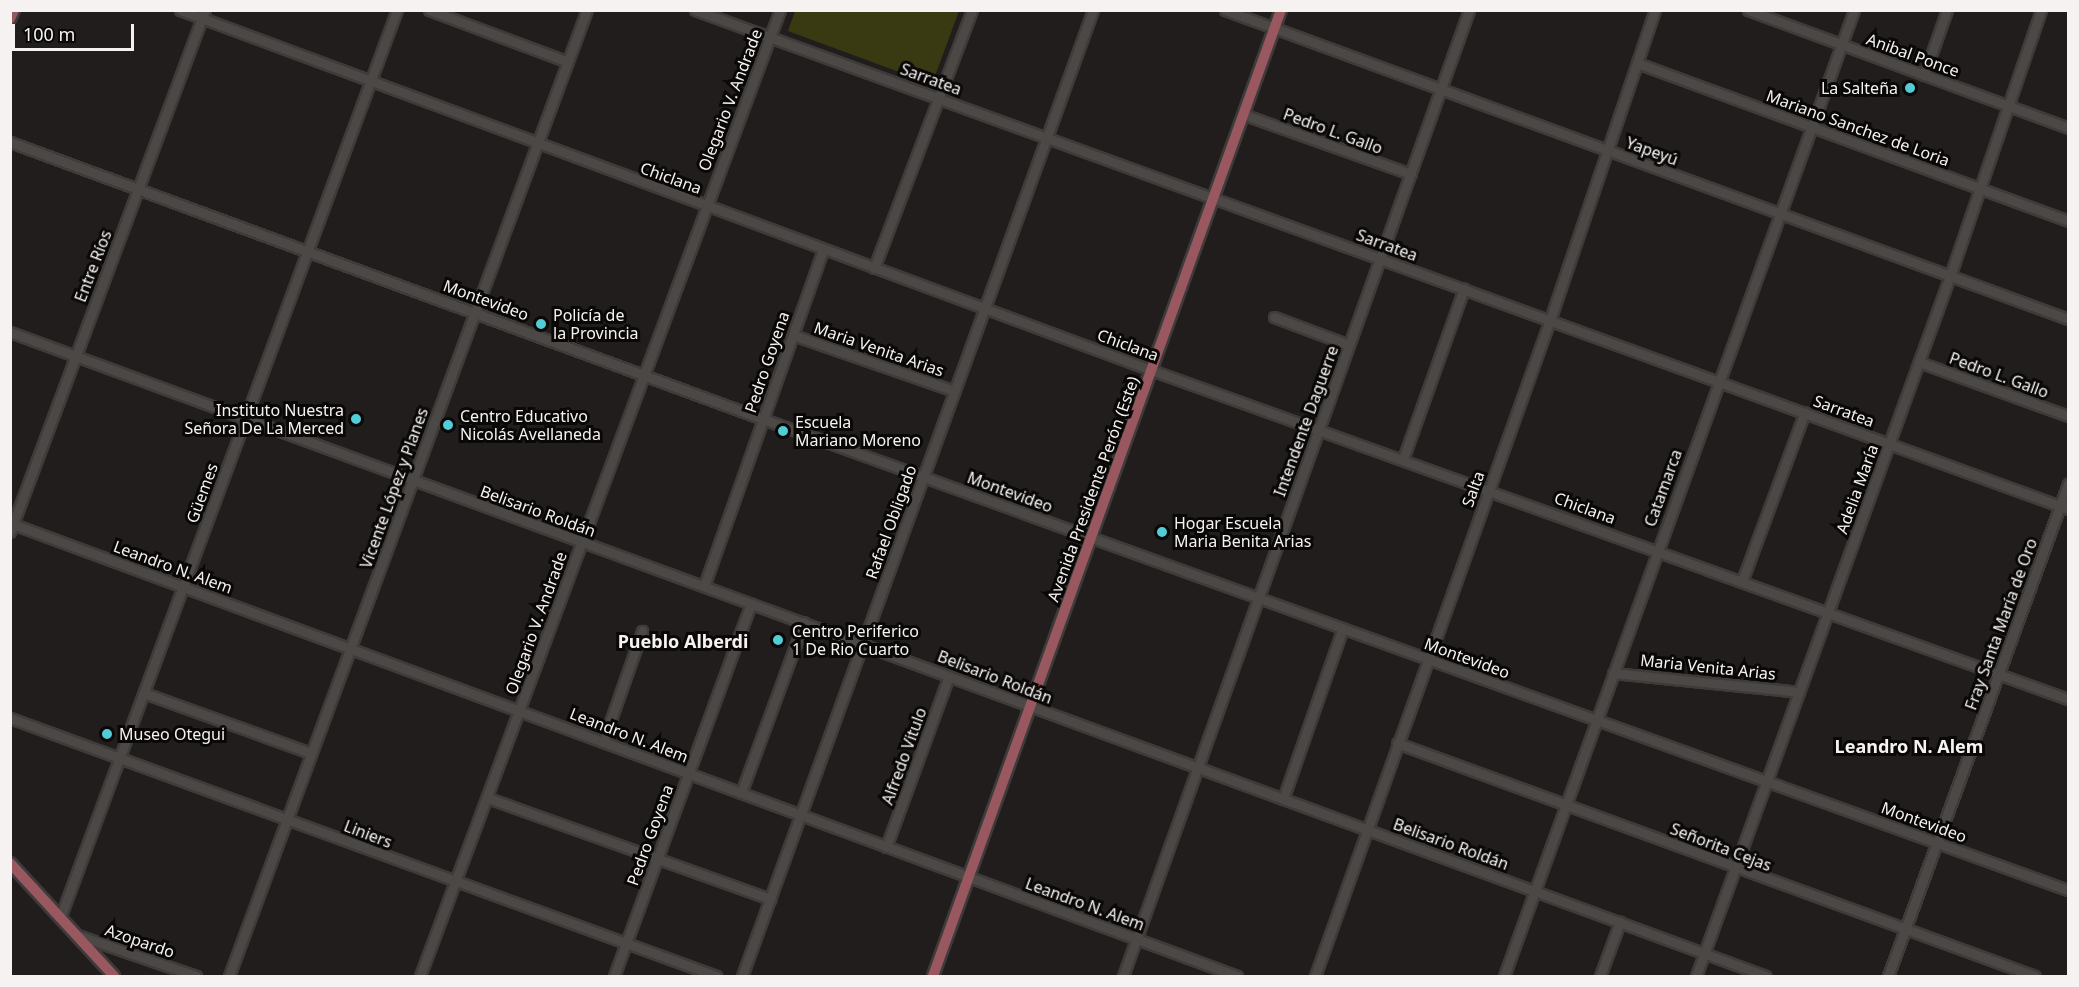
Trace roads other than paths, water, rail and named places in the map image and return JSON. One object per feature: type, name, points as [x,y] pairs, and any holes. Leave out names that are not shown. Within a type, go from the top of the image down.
[{"type":"main road","points":[[10,19],[14,10]]},
{"type":"main road","name":"Avenida Presidente Perón (Este)","points":[[933,976],[1151,370],[1215,201],[1281,10]]},
{"type":"main road","points":[[10,863],[114,976]]},
{"type":"street","name":"Chiclana","points":[[180,10],[203,15],[370,82],[537,145],[1151,370],[2068,699]]},
{"type":"street","name":"Güemes","points":[[60,918],[397,10]]},
{"type":"street","points":[[429,10],[568,62]]},
{"type":"street","name":"Vicente López y Planes","points":[[229,976],[587,10]]},
{"type":"street","name":"Sarratea","points":[[695,10],[940,98],[1215,201],[1718,380],[2064,508]]},
{"type":"street","name":"Olegario V. Andrade","points":[[420,976],[780,10]]},
{"type":"street","points":[[874,268],[972,10]]},
{"type":"street","name":"Rafael Obligado","points":[[742,976],[1093,10]]},
{"type":"street","name":"Yapeyú","points":[[1224,10],[2068,319]]},
{"type":"street","name":"Intendente Daguerre","points":[[1123,976],[1469,10]]},
{"type":"street","name":"Salta","points":[[1316,976],[1366,829],[1550,320],[1655,10]]},
{"type":"street","name":"Catamarca","points":[[1504,976],[1718,380],[1854,10]]},
{"type":"street","points":[[1924,75],[1947,10]]},
{"type":"street","name":"Adelia María","points":[[1696,976],[1950,276],[2041,10]]},
{"type":"street","name":"Anibal Ponce","points":[[1753,11],[2068,128]]},
{"type":"street","name":"Entre Ríos","points":[[12,526],[203,15]]},
{"type":"street","name":"Mariano Sanchez de Loria","points":[[1637,63],[2068,221]]},
{"type":"street","name":"Pedro L. Gallo","points":[[1245,115],[1411,174]]},
{"type":"street","name":"Montevideo","points":[[10,142],[763,419],[2068,890]]},
{"type":"street","name":"Pedro Goyena","points":[[704,586],[823,250]]},
{"type":"street","points":[[1403,459],[1464,289]]},
{"type":"street","points":[[1274,317],[1349,345]]},
{"type":"street","name":"Belisario Roldán","points":[[10,332],[1766,976]]},
{"type":"street","name":"Maria Venita Arias","points":[[793,335],[954,392]]},
{"type":"street","name":"Pedro L. Gallo","points":[[1919,362],[2068,416]]},
{"type":"street","points":[[1742,581],[1805,412]]},
{"type":"street","name":"Fray Santa María de Oro","points":[[1888,976],[1935,842],[2064,508],[2068,484]]},
{"type":"street","name":"Leandro N. Alem","points":[[12,526],[519,710],[1237,976]]},
{"type":"street","name":"Pedro Goyena","points":[[614,976],[751,603]]},
{"type":"street","points":[[741,793],[804,622]]},
{"type":"street","points":[[1284,799],[1344,628]]},
{"type":"street","points":[[603,742],[642,631]]},
{"type":"street","name":"Maria Venita Arias","points":[[1613,673],[1799,692]]},
{"type":"street","name":"Alfredo Vitulo","points":[[886,847],[949,676]]},
{"type":"street","points":[[144,693],[311,753]]},
{"type":"street","name":"Liniers","points":[[10,718],[455,883],[716,976]]},
{"type":"street","name":"Señorita Cejas","points":[[1397,743],[1905,931],[2035,976]]},
{"type":"street","points":[[488,798],[770,899]]},
{"type":"street","points":[[1600,976],[1620,922]]},
{"type":"street","name":"Azopardo","points":[[75,934],[196,976]]},
{"type":"place","name":"La Salteña","points":[[1910,88]]},
{"type":"place","name":"Policía de la Provincia","points":[[541,324]]},
{"type":"place","name":"Instituto Nuestra Señora De La Merced","points":[[356,419]]},
{"type":"place","name":"Centro Educativo Nicolás Avellaneda","points":[[448,425]]},
{"type":"place","name":"Escuela Mariano Moreno","points":[[783,431]]},
{"type":"place","name":"Hogar Escuela Maria Benita Arias","points":[[1162,532]]},
{"type":"place","name":"Centro Periferico 1 De Rio Cuarto","points":[[778,640]]},
{"type":"place","name":"Museo Otegui","points":[[107,734]]},
{"type":"district","name":"Pueblo Alberdi","points":[[683,641]]},
{"type":"district","name":"Leandro N. Alem","points":[[1909,746]]}]
